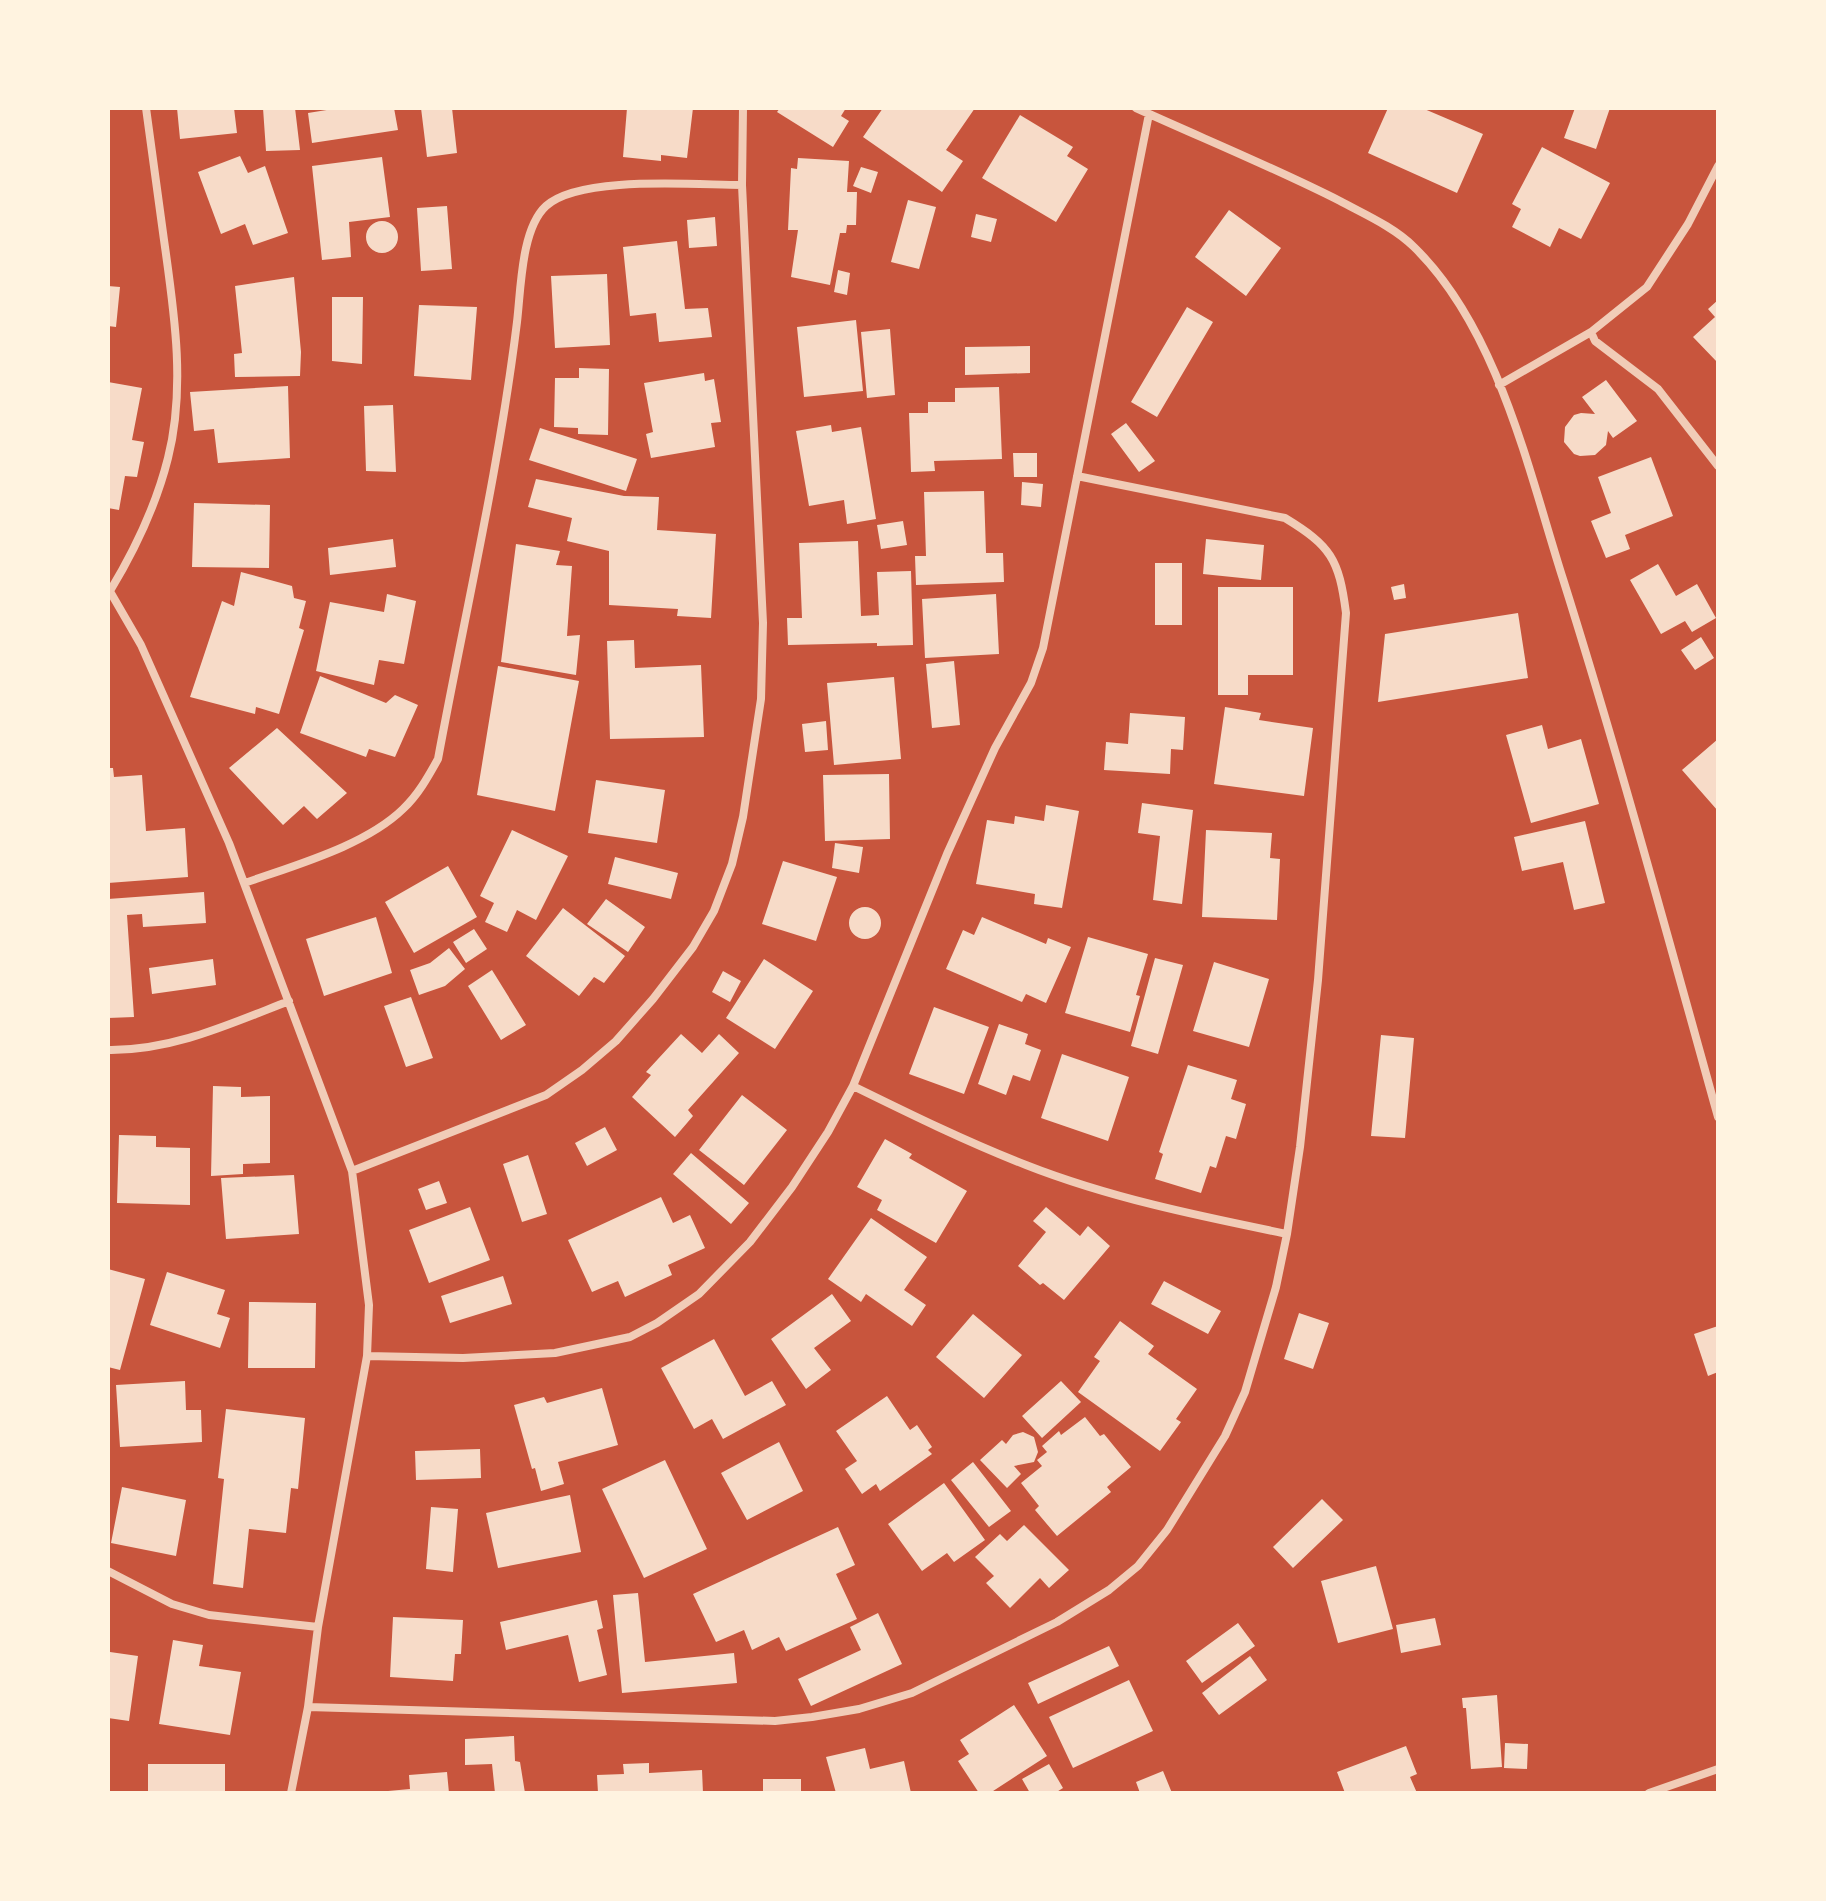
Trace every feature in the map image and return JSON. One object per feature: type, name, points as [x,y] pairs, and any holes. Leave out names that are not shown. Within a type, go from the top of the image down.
[{"type":"street","points":[[146,108],[175,315],[175,413],[169,455],[157,497],[137,546],[109,589],[141,645],[245,883],[352,1171],[369,1305],[367,1356],[291,1793]]},
{"type":"street","points":[[352,1171],[546,1095],[582,1070],[616,1041],[685,957],[714,911],[728,876],[743,817],[761,699],[762,639],[742,185],[743,108]]},
{"type":"street","points":[[1136,108],[1367,215],[1412,245],[1460,304],[1489,357],[1499,385],[1607,718],[1718,1117]]},
{"type":"street","points":[[367,1356],[463,1358],[555,1353],[630,1337],[699,1294],[750,1242],[792,1187],[828,1132],[853,1086],[947,854],[995,748],[1031,683],[1043,648],[1149,114]]},
{"type":"street","points":[[1499,385],[1591,332],[1647,287],[1688,224],[1718,166]]},
{"type":"street","points":[[245,883],[367,834],[402,811],[424,784],[438,759],[500,444],[525,259],[535,219],[547,205],[561,196],[590,188],[619,185],[742,185]]},
{"type":"street","points":[[1591,332],[1595,341],[1658,389],[1718,466]]},
{"type":"street","points":[[308,1707],[775,1721],[859,1709],[912,1693],[991,1656],[1057,1622],[1109,1590],[1138,1566],[1167,1530],[1201,1478],[1245,1392],[1276,1287],[1287,1234],[1318,980],[1346,613],[1340,577],[1329,552],[1315,536],[1285,518],[1077,476]]},
{"type":"street","points":[[108,1050],[132,1051],[170,1044],[289,1001]]},
{"type":"street","points":[[853,1086],[1027,1166],[1193,1215],[1287,1234]]},
{"type":"street","points":[[108,1571],[172,1604],[209,1615],[318,1627]]},
{"type":"street","points":[[1649,1793],[1718,1769]]},
{"type":"building","points":[[177,108],[234,108],[237,133],[180,139]]},
{"type":"building","points":[[263,108],[295,108],[300,150],[266,151]]},
{"type":"building","points":[[339,108],[394,108],[398,130],[312,143],[308,113]]},
{"type":"building","points":[[421,108],[452,108],[457,153],[427,157]]},
{"type":"building","points":[[627,108],[693,108],[687,158],[661,155],[661,161],[623,157]]},
{"type":"building","points":[[780,108],[846,108],[841,116],[849,121],[833,147],[777,112]]},
{"type":"building","points":[[883,108],[975,108],[946,150],[963,161],[942,192],[863,137]]},
{"type":"building","points":[[1388,108],[1422,108],[1483,134],[1457,193],[1368,153]]},
{"type":"building","points":[[1575,108],[1610,108],[1596,149],[1564,138]]},
{"type":"building","points":[[1020,115],[1073,147],[1067,156],[1088,169],[1056,222],[982,178]]},
{"type":"building","points":[[1542,147],[1610,183],[1581,239],[1559,228],[1550,247],[1512,227],[1521,209],[1512,204]]},
{"type":"building","points":[[240,156],[248,173],[265,166],[288,233],[253,245],[245,224],[221,234],[198,172]]},
{"type":"building","points":[[382,157],[390,217],[349,222],[351,257],[322,260],[312,166]]},
{"type":"building","points":[[798,158],[849,161],[847,192],[857,192],[856,225],[847,225],[846,233],[840,233],[830,285],[791,277],[798,230],[788,230],[791,168],[797,169]]},
{"type":"building","points":[[861,167],[878,172],[871,193],[853,186]]},
{"type":"building","points":[[908,200],[936,207],[919,269],[891,262]]},
{"type":"building","points":[[447,206],[452,269],[421,271],[417,208]]},
{"type":"building","points":[[1229,210],[1281,248],[1246,296],[1195,257]]},
{"type":"building","points":[[976,214],[997,219],[991,242],[971,237]]},
{"type":"building","points":[[715,217],[717,246],[689,248],[687,220]]},
{"type":"building","points":[[382,221],[393,226],[398,237],[393,248],[382,253],[371,248],[366,237],[371,226]]},
{"type":"building","points":[[677,241],[685,309],[708,308],[712,337],[659,342],[656,313],[630,316],[623,247]]},
{"type":"building","points":[[838,270],[850,273],[847,295],[834,292]]},
{"type":"building","points":[[607,274],[610,345],[555,348],[551,276]]},
{"type":"building","points":[[294,277],[301,352],[300,376],[235,377],[234,354],[242,353],[235,286]]},
{"type":"building","points":[[108,286],[120,287],[116,327],[108,326]]},
{"type":"building","points":[[332,297],[363,297],[362,364],[332,361]]},
{"type":"building","points":[[1718,300],[1718,363],[1693,337],[1715,317],[1708,309]]},
{"type":"building","points":[[419,305],[477,307],[471,380],[414,376]]},
{"type":"building","points":[[1187,307],[1213,322],[1157,417],[1131,402]]},
{"type":"building","points":[[856,320],[863,391],[804,397],[797,327]]},
{"type":"building","points":[[890,329],[895,395],[867,398],[861,332]]},
{"type":"building","points":[[1030,346],[1030,373],[965,375],[965,347]]},
{"type":"building","points":[[579,368],[609,369],[608,435],[578,434],[578,428],[554,427],[555,378],[579,378]]},
{"type":"building","points":[[704,373],[705,381],[714,379],[721,422],[711,423],[715,447],[651,458],[646,434],[653,432],[644,383]]},
{"type":"building","points":[[1606,380],[1637,421],[1613,438],[1608,431],[1606,445],[1595,455],[1574,454],[1564,442],[1565,427],[1574,415],[1595,414],[1582,397]]},
{"type":"building","points":[[108,382],[142,388],[132,440],[144,442],[137,477],[125,476],[119,510],[108,508]]},
{"type":"building","points":[[288,386],[290,458],[218,463],[214,429],[194,431],[190,392]]},
{"type":"building","points":[[999,387],[1002,459],[934,461],[935,471],[911,472],[909,413],[928,413],[928,402],[955,402],[955,388]]},
{"type":"building","points":[[393,405],[396,472],[366,471],[364,406]]},
{"type":"building","points":[[1126,423],[1155,461],[1139,472],[1111,434]]},
{"type":"building","points":[[831,425],[832,432],[861,427],[876,519],[847,524],[844,500],[809,506],[796,431]]},
{"type":"building","points":[[540,428],[637,459],[626,491],[529,460]]},
{"type":"building","points":[[1013,453],[1037,453],[1037,477],[1014,477]]},
{"type":"building","points":[[1651,457],[1673,516],[1625,535],[1630,549],[1606,558],[1591,521],[1611,513],[1598,477]]},
{"type":"building","points":[[536,479],[624,496],[659,497],[657,530],[716,534],[711,618],[677,616],[678,609],[609,605],[609,551],[567,541],[572,518],[528,507]]},
{"type":"building","points":[[1022,482],[1043,484],[1041,507],[1021,505]]},
{"type":"building","points":[[984,491],[986,553],[1003,553],[1004,582],[916,585],[915,556],[926,556],[924,492]]},
{"type":"building","points":[[194,503],[270,505],[269,568],[192,567]]},
{"type":"building","points":[[903,521],[907,545],[881,549],[877,525]]},
{"type":"building","points":[[393,539],[396,567],[330,575],[328,548]]},
{"type":"building","points":[[1206,539],[1264,545],[1261,580],[1203,574]]},
{"type":"building","points":[[858,541],[861,616],[879,615],[877,572],[911,571],[913,645],[788,645],[787,618],[802,618],[799,543]]},
{"type":"building","points":[[516,544],[560,551],[556,565],[572,566],[567,636],[580,635],[576,675],[501,662]]},
{"type":"building","points":[[1155,563],[1182,563],[1182,625],[1155,625]]},
{"type":"building","points":[[1658,564],[1676,596],[1697,584],[1716,618],[1692,632],[1685,621],[1661,634],[1630,580]]},
{"type":"building","points":[[241,572],[292,586],[294,598],[306,601],[299,628],[304,630],[279,714],[256,707],[255,714],[190,697],[222,601],[234,606]]},
{"type":"building","points":[[1404,584],[1406,598],[1394,600],[1391,587]]},
{"type":"building","points":[[1218,587],[1293,587],[1293,675],[1248,675],[1248,695],[1218,695]]},
{"type":"building","points":[[387,594],[416,601],[404,664],[379,660],[374,685],[316,671],[330,602],[384,612]]},
{"type":"building","points":[[996,594],[999,654],[925,658],[922,599]]},
{"type":"building","points":[[1518,613],[1528,678],[1378,702],[1385,634]]},
{"type":"building","points":[[1701,637],[1714,658],[1695,670],[1681,650]]},
{"type":"building","points":[[634,640],[635,668],[701,665],[704,737],[610,739],[607,641]]},
{"type":"building","points":[[954,661],[960,725],[932,728],[926,664]]},
{"type":"building","points":[[498,666],[579,681],[555,811],[477,795]]},
{"type":"building","points":[[320,676],[386,703],[395,695],[418,705],[395,757],[369,749],[366,757],[300,733]]},
{"type":"building","points":[[894,677],[901,759],[834,765],[827,683]]},
{"type":"building","points":[[1225,707],[1261,713],[1259,720],[1313,728],[1304,796],[1214,784]]},
{"type":"building","points":[[1130,713],[1185,717],[1183,750],[1171,749],[1170,774],[1104,770],[1106,742],[1128,744]]},
{"type":"building","points":[[826,721],[828,750],[805,752],[802,724]]},
{"type":"building","points":[[1542,725],[1548,749],[1581,739],[1599,804],[1531,823],[1506,735]]},
{"type":"building","points":[[277,728],[347,793],[317,819],[304,806],[283,825],[229,768]]},
{"type":"building","points":[[1718,739],[1718,811],[1682,770]]},
{"type":"building","points":[[108,768],[113,768],[114,777],[142,775],[146,831],[185,828],[188,877],[108,883]]},
{"type":"building","points":[[889,774],[890,839],[825,841],[823,775]]},
{"type":"building","points":[[596,780],[665,790],[657,843],[588,833]]},
{"type":"building","points":[[1142,803],[1193,810],[1182,904],[1153,900],[1160,836],[1138,833]]},
{"type":"building","points":[[1046,805],[1079,811],[1062,908],[1034,904],[1035,894],[976,884],[987,820],[1014,824],[1015,816],[1044,821]]},
{"type":"building","points":[[1585,821],[1605,903],[1574,910],[1563,862],[1522,871],[1514,837]]},
{"type":"building","points":[[512,830],[568,856],[536,920],[517,910],[507,932],[485,922],[494,903],[480,896]]},
{"type":"building","points":[[1206,830],[1272,833],[1270,858],[1280,859],[1277,920],[1202,917]]},
{"type":"building","points":[[835,843],[863,847],[859,873],[832,868]]},
{"type":"building","points":[[615,857],[678,873],[671,899],[608,884]]},
{"type":"building","points":[[783,861],[837,877],[816,941],[762,924]]},
{"type":"building","points":[[448,866],[477,917],[414,953],[385,902]]},
{"type":"building","points":[[204,892],[206,923],[143,927],[142,914],[127,915],[134,1017],[108,1018],[108,899]]},
{"type":"building","points":[[606,899],[645,927],[628,952],[587,924]]},
{"type":"building","points":[[865,907],[876,912],[881,923],[876,934],[865,939],[854,934],[849,923],[854,912]]},
{"type":"building","points":[[563,908],[625,956],[604,983],[594,977],[579,996],[526,956]]},
{"type":"building","points":[[376,917],[392,973],[324,996],[306,939]]},
{"type":"building","points":[[982,917],[1046,944],[1048,938],[1071,947],[1046,1003],[1026,994],[1022,1002],[946,969],[963,930],[974,935]]},
{"type":"building","points":[[474,929],[487,949],[466,963],[453,942]]},
{"type":"building","points":[[1088,937],[1148,954],[1136,995],[1140,996],[1130,1032],[1065,1013]]},
{"type":"building","points":[[449,948],[465,969],[445,986],[419,995],[410,970],[430,963]]},
{"type":"building","points":[[1155,958],[1183,965],[1158,1054],[1131,1046]]},
{"type":"building","points":[[213,959],[216,985],[152,994],[149,968]]},
{"type":"building","points":[[764,959],[813,991],[775,1049],[726,1018]]},
{"type":"building","points":[[1214,962],[1269,979],[1249,1047],[1193,1031]]},
{"type":"building","points":[[492,970],[526,1025],[501,1040],[468,986]]},
{"type":"building","points":[[723,971],[741,981],[730,1002],[712,992]]},
{"type":"building","points":[[411,997],[433,1058],[406,1067],[384,1006]]},
{"type":"building","points":[[934,1007],[989,1027],[964,1094],[909,1074]]},
{"type":"building","points":[[999,1024],[1028,1034],[1025,1044],[1041,1050],[1030,1081],[1013,1075],[1006,1095],[978,1084]]},
{"type":"building","points":[[681,1034],[702,1053],[719,1034],[739,1053],[688,1110],[693,1116],[675,1137],[632,1097],[651,1075],[646,1072]]},
{"type":"building","points":[[1381,1035],[1414,1038],[1405,1138],[1371,1136]]},
{"type":"building","points":[[1062,1054],[1129,1077],[1108,1141],[1041,1118]]},
{"type":"building","points":[[1188,1065],[1237,1080],[1231,1099],[1246,1104],[1236,1139],[1226,1136],[1216,1168],[1210,1166],[1201,1193],[1155,1179],[1163,1154],[1159,1152]]},
{"type":"building","points":[[213,1086],[241,1087],[241,1097],[270,1096],[270,1163],[243,1164],[243,1174],[211,1176]]},
{"type":"building","points":[[742,1095],[787,1130],[744,1185],[699,1150]]},
{"type":"building","points":[[605,1127],[617,1150],[587,1166],[575,1143]]},
{"type":"building","points":[[119,1135],[156,1136],[156,1147],[190,1148],[190,1205],[117,1203]]},
{"type":"building","points":[[885,1139],[912,1154],[909,1158],[967,1191],[936,1243],[877,1210],[882,1200],[857,1187]]},
{"type":"building","points":[[691,1153],[749,1203],[731,1224],[673,1174]]},
{"type":"building","points":[[528,1155],[547,1214],[522,1222],[503,1164]]},
{"type":"building","points":[[294,1175],[299,1234],[226,1239],[221,1178]]},
{"type":"building","points":[[439,1181],[447,1203],[426,1210],[418,1189]]},
{"type":"building","points":[[661,1197],[673,1223],[690,1215],[705,1248],[668,1265],[672,1275],[625,1297],[618,1281],[592,1292],[568,1240]]},
{"type":"building","points":[[470,1207],[490,1260],[429,1283],[409,1230]]},
{"type":"building","points":[[1046,1207],[1080,1236],[1088,1226],[1110,1246],[1064,1300],[1018,1266],[1046,1232],[1033,1221]]},
{"type":"building","points":[[871,1218],[927,1257],[904,1290],[926,1305],[912,1326],[866,1294],[861,1302],[828,1279]]},
{"type":"building","points":[[108,1269],[145,1279],[120,1370],[108,1367]]},
{"type":"building","points":[[167,1272],[225,1290],[217,1314],[230,1318],[220,1348],[150,1325]]},
{"type":"building","points":[[503,1276],[512,1304],[450,1323],[441,1296]]},
{"type":"building","points":[[1164,1281],[1221,1311],[1208,1334],[1151,1304]]},
{"type":"building","points":[[832,1294],[851,1321],[814,1348],[831,1370],[806,1389],[771,1339]]},
{"type":"building","points":[[249,1302],[316,1303],[315,1368],[248,1368]]},
{"type":"building","points":[[1299,1313],[1329,1323],[1313,1369],[1284,1359]]},
{"type":"building","points":[[973,1314],[1022,1355],[984,1398],[936,1357]]},
{"type":"building","points":[[1120,1321],[1154,1346],[1148,1354],[1197,1389],[1176,1419],[1181,1422],[1160,1451],[1078,1392],[1100,1361],[1094,1357]]},
{"type":"building","points":[[1718,1326],[1718,1372],[1708,1376],[1694,1334]]},
{"type":"building","points":[[714,1339],[745,1396],[772,1381],[786,1405],[723,1439],[712,1419],[694,1429],[661,1368]]},
{"type":"building","points":[[185,1381],[186,1410],[201,1410],[202,1442],[120,1447],[116,1385]]},
{"type":"building","points":[[1061,1381],[1081,1402],[1042,1438],[1022,1416]]},
{"type":"building","points":[[602,1388],[618,1445],[558,1462],[564,1484],[541,1491],[514,1405],[544,1397],[547,1403]]},
{"type":"building","points":[[887,1396],[910,1430],[917,1425],[932,1447],[928,1450],[932,1454],[880,1491],[876,1484],[862,1494],[845,1469],[857,1461],[836,1431]]},
{"type":"building","points":[[226,1409],[305,1418],[298,1489],[291,1488],[286,1533],[249,1529],[243,1588],[213,1584],[224,1479],[218,1478]]},
{"type":"building","points":[[1085,1417],[1100,1436],[1104,1434],[1131,1467],[1107,1487],[1111,1492],[1057,1536],[1035,1510],[1039,1506],[1021,1483],[1042,1466],[1037,1460],[1047,1452],[1042,1446],[1059,1431],[1061,1435]]},
{"type":"building","points":[[1023,1432],[1034,1437],[1038,1452],[1034,1462],[1014,1466],[1021,1474],[1007,1488],[980,1460],[1002,1440],[1006,1444],[1013,1435]]},
{"type":"building","points":[[779,1442],[803,1491],[747,1520],[721,1473]]},
{"type":"building","points":[[480,1449],[481,1478],[416,1480],[415,1451]]},
{"type":"building","points":[[665,1460],[707,1549],[644,1578],[602,1489]]},
{"type":"building","points":[[973,1462],[1011,1511],[989,1527],[951,1480]]},
{"type":"building","points":[[944,1483],[985,1540],[954,1562],[947,1553],[922,1571],[888,1524]]},
{"type":"building","points":[[122,1487],[186,1500],[176,1556],[111,1543]]},
{"type":"building","points":[[570,1495],[581,1552],[498,1568],[486,1513]]},
{"type":"building","points":[[1322,1499],[1343,1520],[1293,1568],[1273,1547]]},
{"type":"building","points":[[431,1507],[458,1509],[453,1572],[426,1569]]},
{"type":"building","points":[[1024,1525],[1069,1570],[1049,1588],[1040,1578],[1010,1608],[986,1583],[994,1576],[975,1557],[1000,1534],[1007,1541]]},
{"type":"building","points":[[838,1527],[855,1565],[836,1574],[857,1619],[786,1651],[779,1637],[752,1650],[744,1630],[716,1642],[693,1594]]},
{"type":"building","points":[[1376,1566],[1393,1629],[1338,1643],[1321,1581]]},
{"type":"building","points":[[638,1593],[645,1662],[734,1653],[737,1683],[622,1693],[613,1595]]},
{"type":"building","points":[[597,1600],[603,1628],[597,1630],[607,1675],[579,1682],[568,1635],[506,1650],[500,1622]]},
{"type":"building","points":[[878,1613],[902,1664],[811,1706],[798,1679],[861,1650],[850,1627]]},
{"type":"building","points":[[393,1617],[463,1620],[461,1654],[455,1654],[453,1681],[390,1677]]},
{"type":"building","points":[[1435,1618],[1441,1645],[1401,1653],[1396,1625]]},
{"type":"building","points":[[1238,1623],[1255,1646],[1202,1683],[1186,1661]]},
{"type":"building","points":[[173,1640],[203,1645],[199,1666],[241,1672],[230,1735],[159,1724]]},
{"type":"building","points":[[1109,1646],[1119,1666],[1038,1704],[1028,1683]]},
{"type":"building","points":[[110,1652],[138,1656],[129,1721],[108,1718]]},
{"type":"building","points":[[1250,1656],[1267,1680],[1219,1715],[1202,1693]]},
{"type":"building","points":[[1129,1680],[1153,1731],[1073,1768],[1049,1717]]},
{"type":"building","points":[[1497,1695],[1502,1767],[1471,1769],[1466,1708],[1463,1708],[1462,1698]]},
{"type":"building","points":[[1014,1705],[1047,1756],[990,1793],[979,1793],[958,1761],[969,1754],[960,1740]]},
{"type":"building","points":[[514,1736],[515,1761],[520,1762],[525,1793],[495,1793],[492,1764],[465,1765],[465,1739]]},
{"type":"building","points":[[1505,1743],[1528,1744],[1527,1769],[1504,1768]]},
{"type":"building","points":[[1406,1746],[1417,1774],[1410,1777],[1417,1793],[1345,1793],[1337,1772]]},
{"type":"building","points":[[865,1748],[870,1769],[904,1761],[911,1793],[836,1793],[826,1757]]},
{"type":"building","points":[[649,1763],[649,1773],[702,1770],[703,1793],[598,1793],[597,1775],[624,1774],[623,1764]]},
{"type":"building","points":[[148,1764],[225,1764],[225,1793],[148,1793]]},
{"type":"building","points":[[1049,1764],[1063,1788],[1055,1793],[1030,1793],[1022,1779]]},
{"type":"building","points":[[1163,1771],[1172,1793],[1140,1793],[1136,1782]]},
{"type":"building","points":[[447,1772],[449,1793],[388,1791],[410,1789],[409,1775]]},
{"type":"building","points":[[763,1779],[801,1779],[801,1793],[763,1793]]}]
